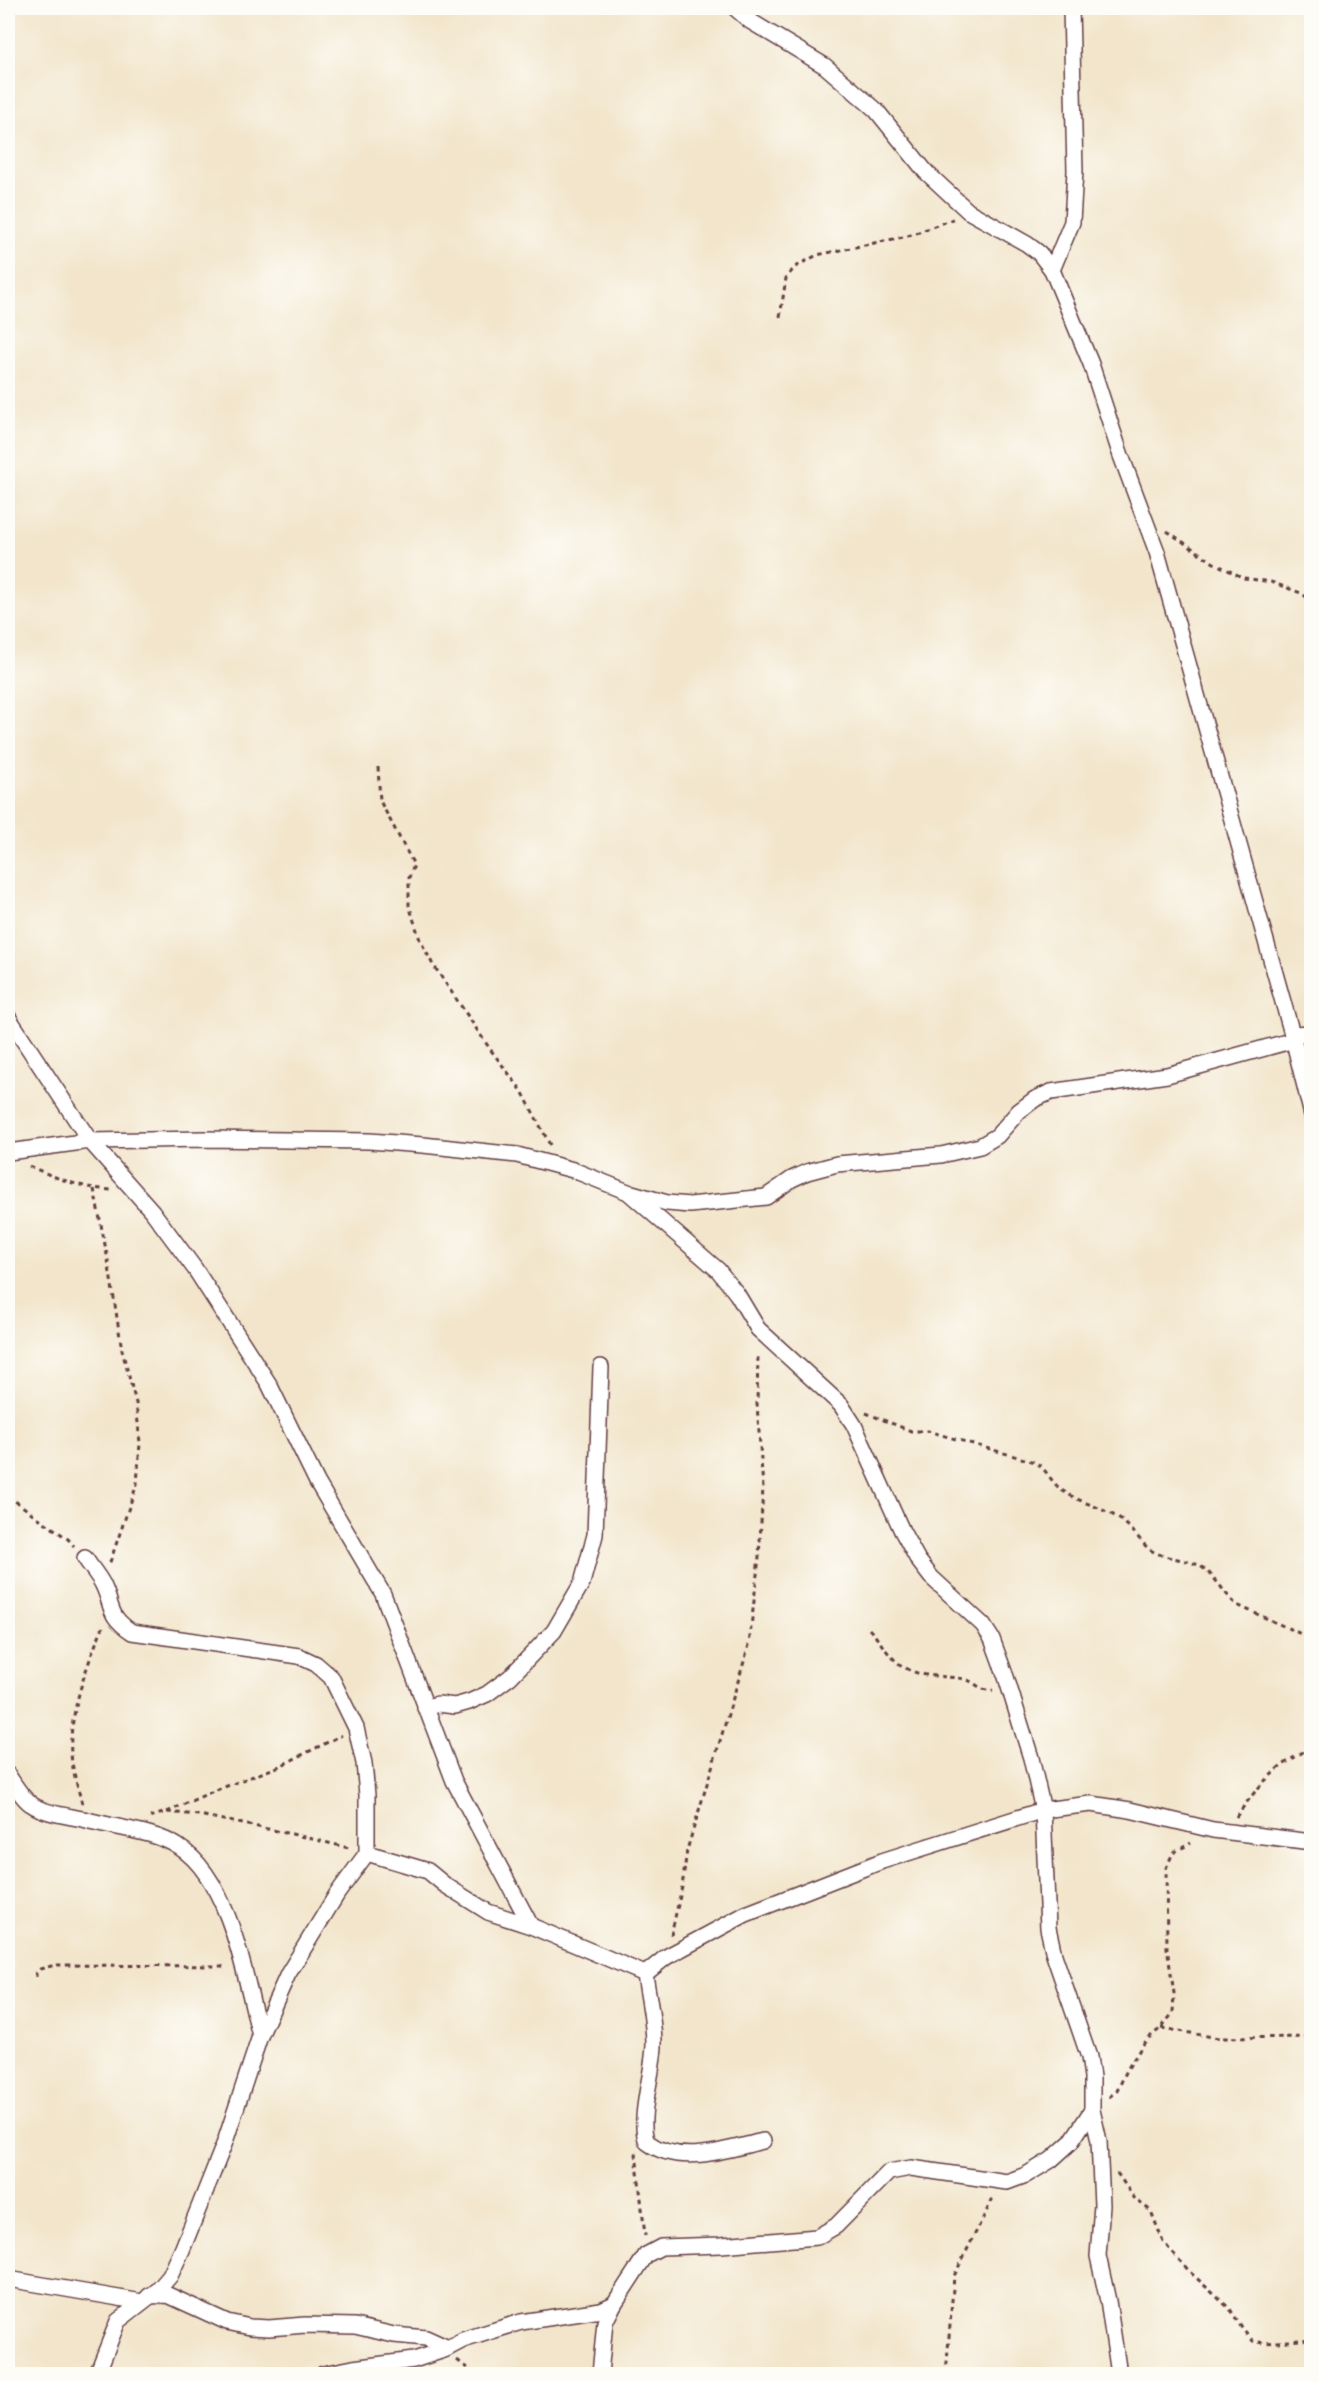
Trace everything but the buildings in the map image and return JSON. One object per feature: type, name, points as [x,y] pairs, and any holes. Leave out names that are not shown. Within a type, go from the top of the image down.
[{"type":"street","points":[[735,8],[750,21],[825,66],[876,110],[926,172],[968,211],[1026,244],[1039,254],[1052,270],[1091,364],[1120,453],[1157,552],[1293,1037],[1311,1115]]},
{"type":"street","points":[[1052,270],[1072,222],[1075,171],[1071,8]]},
{"type":"street","points":[[8,1017],[90,1141],[152,1211],[190,1261],[269,1384],[317,1482],[383,1594],[454,1781],[531,1926]]},
{"type":"street","points":[[8,1152],[90,1141],[204,1139],[423,1144],[517,1155],[573,1170],[628,1192],[667,1203],[690,1205],[766,1197],[792,1179],[807,1172],[837,1164],[941,1155],[980,1146],[997,1136],[1019,1111],[1035,1099],[1051,1092],[1167,1075],[1311,1033]]},
{"type":"street","points":[[628,1192],[718,1270],[737,1294],[758,1329],[841,1405],[854,1425],[902,1531],[918,1560],[931,1577],[982,1625],[993,1639],[1031,1758],[1043,1810],[1048,1928],[1067,1997],[1089,2057],[1092,2077],[1092,2108],[1099,2141],[1102,2205],[1098,2256],[1110,2312],[1119,2374]]},
{"type":"street","points":[[425,1708],[438,1704],[455,1706],[469,1702],[487,1694],[510,1677],[554,1631],[582,1583],[595,1535],[601,1367]]},
{"type":"street","points":[[85,1558],[103,1584],[111,1610],[120,1624],[132,1632],[299,1656],[316,1664],[331,1677],[356,1728],[364,1763],[367,1795],[367,1853],[337,1894],[288,1974],[260,2036],[225,2142],[170,2276],[158,2290],[117,2321],[97,2374]]},
{"type":"street","points":[[8,1775],[30,1804],[161,1838],[180,1847],[199,1864],[225,1909],[243,1965],[260,2036]]},
{"type":"street","points":[[645,1974],[666,1957],[746,1914],[882,1861],[1043,1810],[1091,1804],[1130,1810],[1217,1830],[1311,1842]]},
{"type":"street","points":[[367,1853],[428,1871],[445,1885],[488,1912],[531,1926],[645,1974]]},
{"type":"street","points":[[645,1974],[654,2043],[653,2071],[643,2124],[647,2142],[667,2152],[710,2154],[763,2141]]},
{"type":"street","points":[[600,2374],[605,2322],[646,2255],[661,2247],[673,2245],[722,2245],[817,2237],[836,2226],[884,2175],[898,2170],[911,2168],[1007,2182],[1026,2175],[1051,2160],[1071,2142],[1092,2108]]},
{"type":"street","points":[[8,2279],[145,2299],[168,2295],[227,2322],[250,2327],[355,2326],[394,2335],[426,2338],[448,2348]]},
{"type":"street","points":[[323,2374],[414,2360],[463,2340],[520,2322],[601,2310],[614,2304]]},
{"type":"path","points":[[780,317],[786,278],[795,267],[818,255],[908,236],[940,225],[968,211]]},
{"type":"path","points":[[1144,517],[1214,563],[1244,578],[1271,582],[1301,593],[1311,601]]},
{"type":"path","points":[[378,767],[380,801],[414,865],[410,878],[409,905],[420,940],[432,963],[490,1049],[522,1091],[546,1142],[553,1149]]},
{"type":"path","points":[[26,1165],[66,1182],[94,1189],[133,1191]]},
{"type":"path","points":[[94,1189],[122,1350],[136,1403],[140,1443],[136,1484],[103,1584]]},
{"type":"path","points":[[666,1957],[682,1887],[687,1850],[749,1645],[764,1488],[757,1404],[758,1329]]},
{"type":"path","points":[[841,1405],[861,1410],[911,1431],[928,1431],[1035,1462],[1040,1465],[1052,1483],[1120,1519],[1152,1551],[1201,1567],[1215,1577],[1229,1598],[1237,1605],[1311,1639]]},
{"type":"path","points":[[8,1496],[68,1539],[85,1558]]},
{"type":"path","points":[[86,1820],[71,1753],[73,1718],[94,1646],[111,1610]]},
{"type":"path","points":[[869,1629],[878,1637],[890,1655],[909,1671],[930,1676],[966,1679],[986,1691],[1010,1690]]},
{"type":"path","points":[[147,1818],[280,1766],[356,1728]]},
{"type":"path","points":[[1092,2108],[1116,2091],[1146,2040],[1161,2028],[1173,2013],[1167,1948],[1167,1862],[1178,1849],[1235,1819],[1270,1774],[1284,1762],[1311,1747]]},
{"type":"path","points":[[166,1812],[224,1820],[367,1853]]},
{"type":"path","points":[[36,1977],[40,1969],[55,1965],[179,1967],[243,1965]]},
{"type":"path","points":[[1161,2028],[1219,2038],[1311,2037]]},
{"type":"path","points":[[643,2124],[636,2147],[636,2161],[646,2255]]},
{"type":"path","points":[[1113,2165],[1135,2199],[1151,2211],[1163,2242],[1191,2273],[1230,2309],[1252,2341],[1265,2343],[1311,2339]]},
{"type":"path","points":[[946,2374],[954,2276],[991,2202],[1007,2182]]}]
